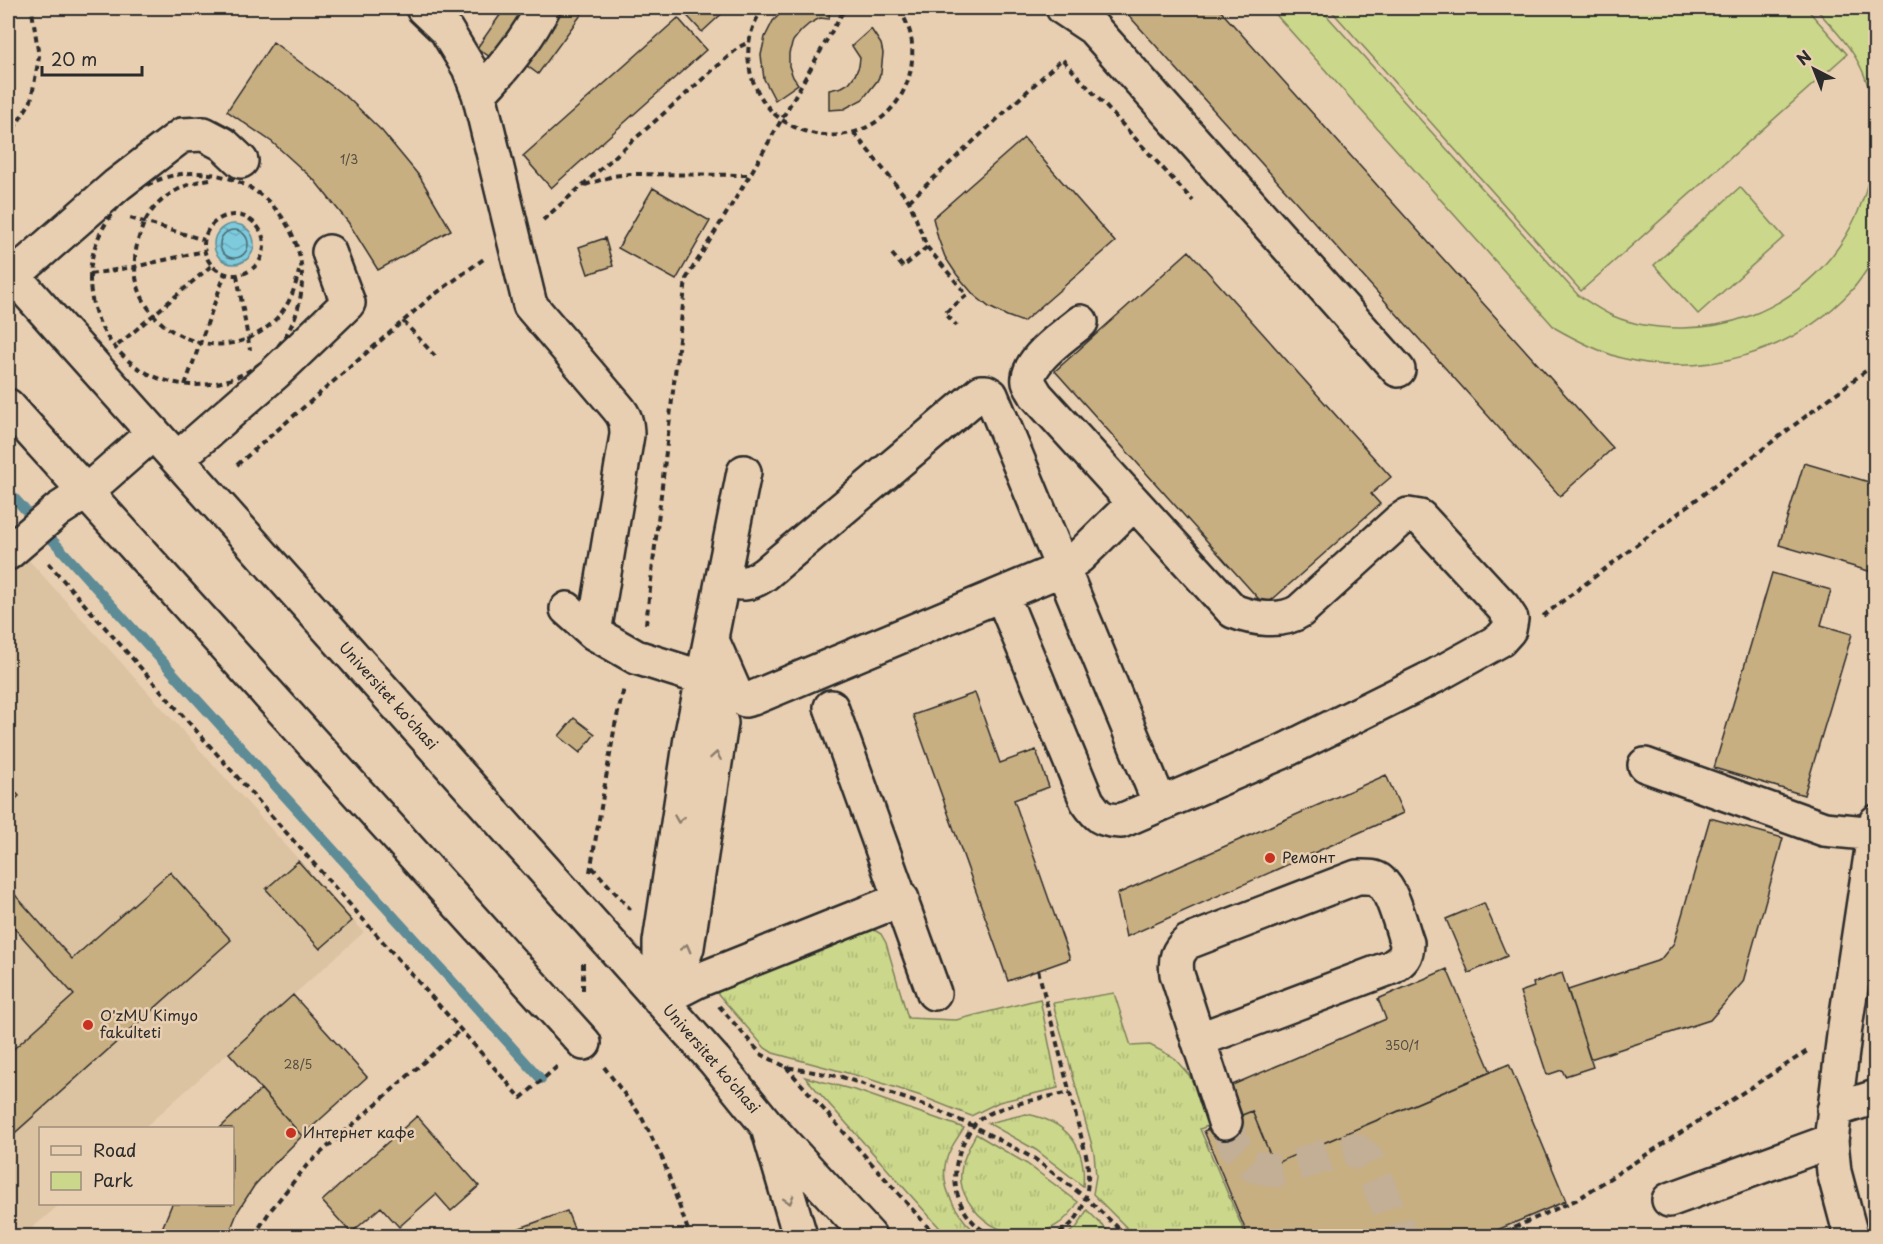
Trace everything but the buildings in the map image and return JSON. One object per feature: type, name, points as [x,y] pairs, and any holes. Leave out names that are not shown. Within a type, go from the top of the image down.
[{"type":"street","points":[[423,8],[453,19],[479,94],[530,305],[625,416],[627,435],[594,633]]},
{"type":"street","points":[[479,94],[506,66],[543,8]]},
{"type":"street","points":[[1063,8],[1093,28],[1398,370]]},
{"type":"street","points":[[10,273],[182,135],[204,135],[224,144],[233,169]]},
{"type":"street","points":[[177,459],[275,373],[348,303],[315,258]]},
{"type":"street","name":"Universitet ko'chasi","points":[[10,273],[104,357],[153,433],[715,1061],[766,1124],[868,1236]]},
{"type":"street","points":[[1002,595],[1087,801],[1096,815],[1106,820],[1121,821],[1282,752],[1435,676],[1500,640],[1509,630],[1510,619],[1503,607],[1420,517],[1408,515],[1292,617],[1283,619],[1245,615],[1233,611],[1036,394],[1029,382],[1031,369],[1042,355],[1081,322]]},
{"type":"street","points":[[723,580],[746,584],[754,582],[981,392],[986,392],[991,395],[1160,804]]},
{"type":"street","points":[[8,406],[584,1043]]},
{"type":"street","points":[[21,541],[58,510],[86,492],[153,433]]},
{"type":"street","points":[[660,1000],[660,942],[691,738],[744,472]]},
{"type":"street","points":[[711,638],[736,695],[745,700],[753,698],[1062,569],[1080,556],[1134,503]]},
{"type":"street","points":[[567,609],[594,633],[636,657],[703,678]]},
{"type":"street","points":[[660,1000],[681,964],[687,947],[721,723],[703,678]]},
{"type":"street","points":[[831,707],[934,993]]},
{"type":"street","points":[[1645,765],[1824,829],[1875,830],[1832,1126],[1833,1172],[1851,1236]]},
{"type":"street","points":[[1198,1040],[1392,967],[1403,960],[1407,952],[1407,944],[1388,889],[1379,880],[1370,876],[1357,877],[1188,942],[1181,948],[1175,963],[1177,974],[1198,1040],[1225,1122]]},
{"type":"street","points":[[660,1000],[697,981],[902,899]]},
{"type":"street","points":[[1669,1200],[1832,1126],[1875,1097]]},
{"type":"street","name":"Universitet ko'chasi","points":[[766,1124],[800,1236]]},
{"type":"path","points":[[8,138],[30,101],[39,57],[30,8]]},
{"type":"path","points":[[763,8],[750,35],[748,54],[750,73],[757,91],[767,107],[781,120],[798,130],[816,135],[836,136],[854,133],[872,125],[900,99],[908,81],[912,63],[912,44],[908,25],[899,8]]},
{"type":"path","points":[[690,1236],[663,1160],[641,1116],[584,1043],[582,914],[615,725],[625,683],[645,632],[686,279],[750,175],[845,8]]},
{"type":"path","points":[[909,201],[1062,59],[1193,201]]},
{"type":"path","points":[[854,133],[909,201],[927,247],[967,295],[945,313],[957,326]]},
{"type":"path","points":[[104,357],[100,325],[91,300],[90,274],[93,252],[112,214],[128,198],[150,184],[174,175],[233,169]]},
{"type":"path","points":[[233,169],[187,185],[170,194],[155,207],[144,222],[136,244],[134,267],[140,292],[153,315],[173,333],[199,343],[224,345],[248,339],[268,326],[284,309],[295,287],[315,258]]},
{"type":"path","points":[[233,169],[238,181],[261,195],[280,214],[294,237],[315,258]]},
{"type":"path","points":[[582,186],[613,176],[630,174],[750,175]]},
{"type":"path","points":[[112,214],[204,240]]},
{"type":"path","points":[[234,215],[253,221],[260,229],[264,248],[255,266],[246,272],[237,275],[225,274],[211,266],[204,251],[204,240],[212,224],[220,218],[234,215]]},
{"type":"path","points":[[892,255],[903,267],[927,247]]},
{"type":"path","points":[[90,274],[134,267],[204,251]]},
{"type":"path","points":[[104,357],[134,366],[158,379],[185,386],[208,385],[232,380],[267,359],[284,339],[296,315],[302,290],[315,258]]},
{"type":"path","points":[[104,357],[211,266]]},
{"type":"path","points":[[185,386],[225,274]]},
{"type":"path","points":[[237,275],[253,369]]},
{"type":"path","points":[[403,321],[435,356]]},
{"type":"path","points":[[1509,630],[1534,622],[1875,363]]},
{"type":"path","points":[[21,541],[521,1098],[584,1043]]},
{"type":"path","points":[[591,866],[660,942]]},
{"type":"path","points":[[1038,970],[1090,1177],[1081,1210],[1071,1223],[1052,1236]]},
{"type":"path","points":[[697,981],[761,1054],[786,1067],[842,1077],[927,1106],[973,1126],[1035,1159],[1086,1198],[1127,1236]]},
{"type":"path","points":[[1495,1236],[1576,1200],[1845,1027]]},
{"type":"path","points":[[254,1236],[270,1211],[307,1165],[460,1030]]},
{"type":"path","points":[[786,1067],[936,1236]]},
{"type":"path","points":[[992,1236],[971,1220],[960,1203],[955,1183],[955,1162],[963,1142],[973,1126],[987,1114],[1070,1092]]},
{"type":"shaded area","points":[[8,537],[364,932],[145,1127],[39,1127],[39,1205],[59,1205],[23,1236],[8,1236]]},
{"type":"green space","points":[[1270,8],[1320,8],[1578,295],[1604,312],[1629,322],[1680,328],[1716,325],[1749,316],[1780,301],[1808,281],[1831,257],[1850,229],[1864,197],[1872,162],[1874,133],[1872,104],[1859,64],[1839,35],[1815,8],[1875,8],[1875,258],[1851,291],[1828,313],[1802,331],[1745,356],[1683,365],[1652,364],[1621,358],[1596,349],[1555,328]]},
{"type":"green space","points":[[1329,8],[1806,8],[1847,54],[1581,291]]},
{"type":"green space","points":[[1740,187],[1784,237],[1698,314],[1654,265]]},
{"type":"green space","points":[[871,928],[881,934],[886,943],[908,1018],[956,1020],[1040,999],[1058,1088],[999,1102],[971,1116],[866,1078],[773,1053],[765,1048],[712,987]]},
{"type":"green space","points":[[1114,993],[1131,1046],[1150,1045],[1173,1057],[1189,1075],[1213,1124],[1200,1129],[1246,1236],[1135,1236],[1093,1194],[1096,1176],[1094,1153],[1053,1003]]},
{"type":"green space","points":[[805,1077],[858,1091],[964,1128],[948,1156],[945,1166],[946,1186],[960,1214],[980,1236],[947,1236]]},
{"type":"green space","points":[[1026,1114],[1052,1122],[1071,1137],[1081,1158],[1083,1186],[1036,1150],[988,1123]]},
{"type":"green space","points":[[976,1134],[1027,1164],[1078,1202],[1068,1216],[1056,1226],[1042,1232],[1027,1234],[1012,1233],[985,1220],[969,1202],[961,1182],[963,1163]]},
{"type":"green space","points":[[1087,1210],[1113,1236],[1065,1236],[1077,1227]]},
{"type":"water","points":[[234,224],[242,225],[248,230],[253,236],[253,252],[248,258],[242,263],[234,264],[226,263],[220,258],[215,252],[214,244],[215,236],[220,230],[226,225]]},
{"type":"waterway","points":[[8,491],[541,1079]]},
{"type":"tunnel","points":[[1225,1122],[1235,1146],[1253,1166],[1276,1171],[1341,1151],[1355,1149],[1366,1157],[1401,1236]]},
{"type":"place","name":"Ремонт","points":[[1270,858]]},
{"type":"place","name":"O'zMU Kimyo fakulteti","points":[[88,1025]]},
{"type":"place","name":"Интернет кафе","points":[[291,1133]]}]
